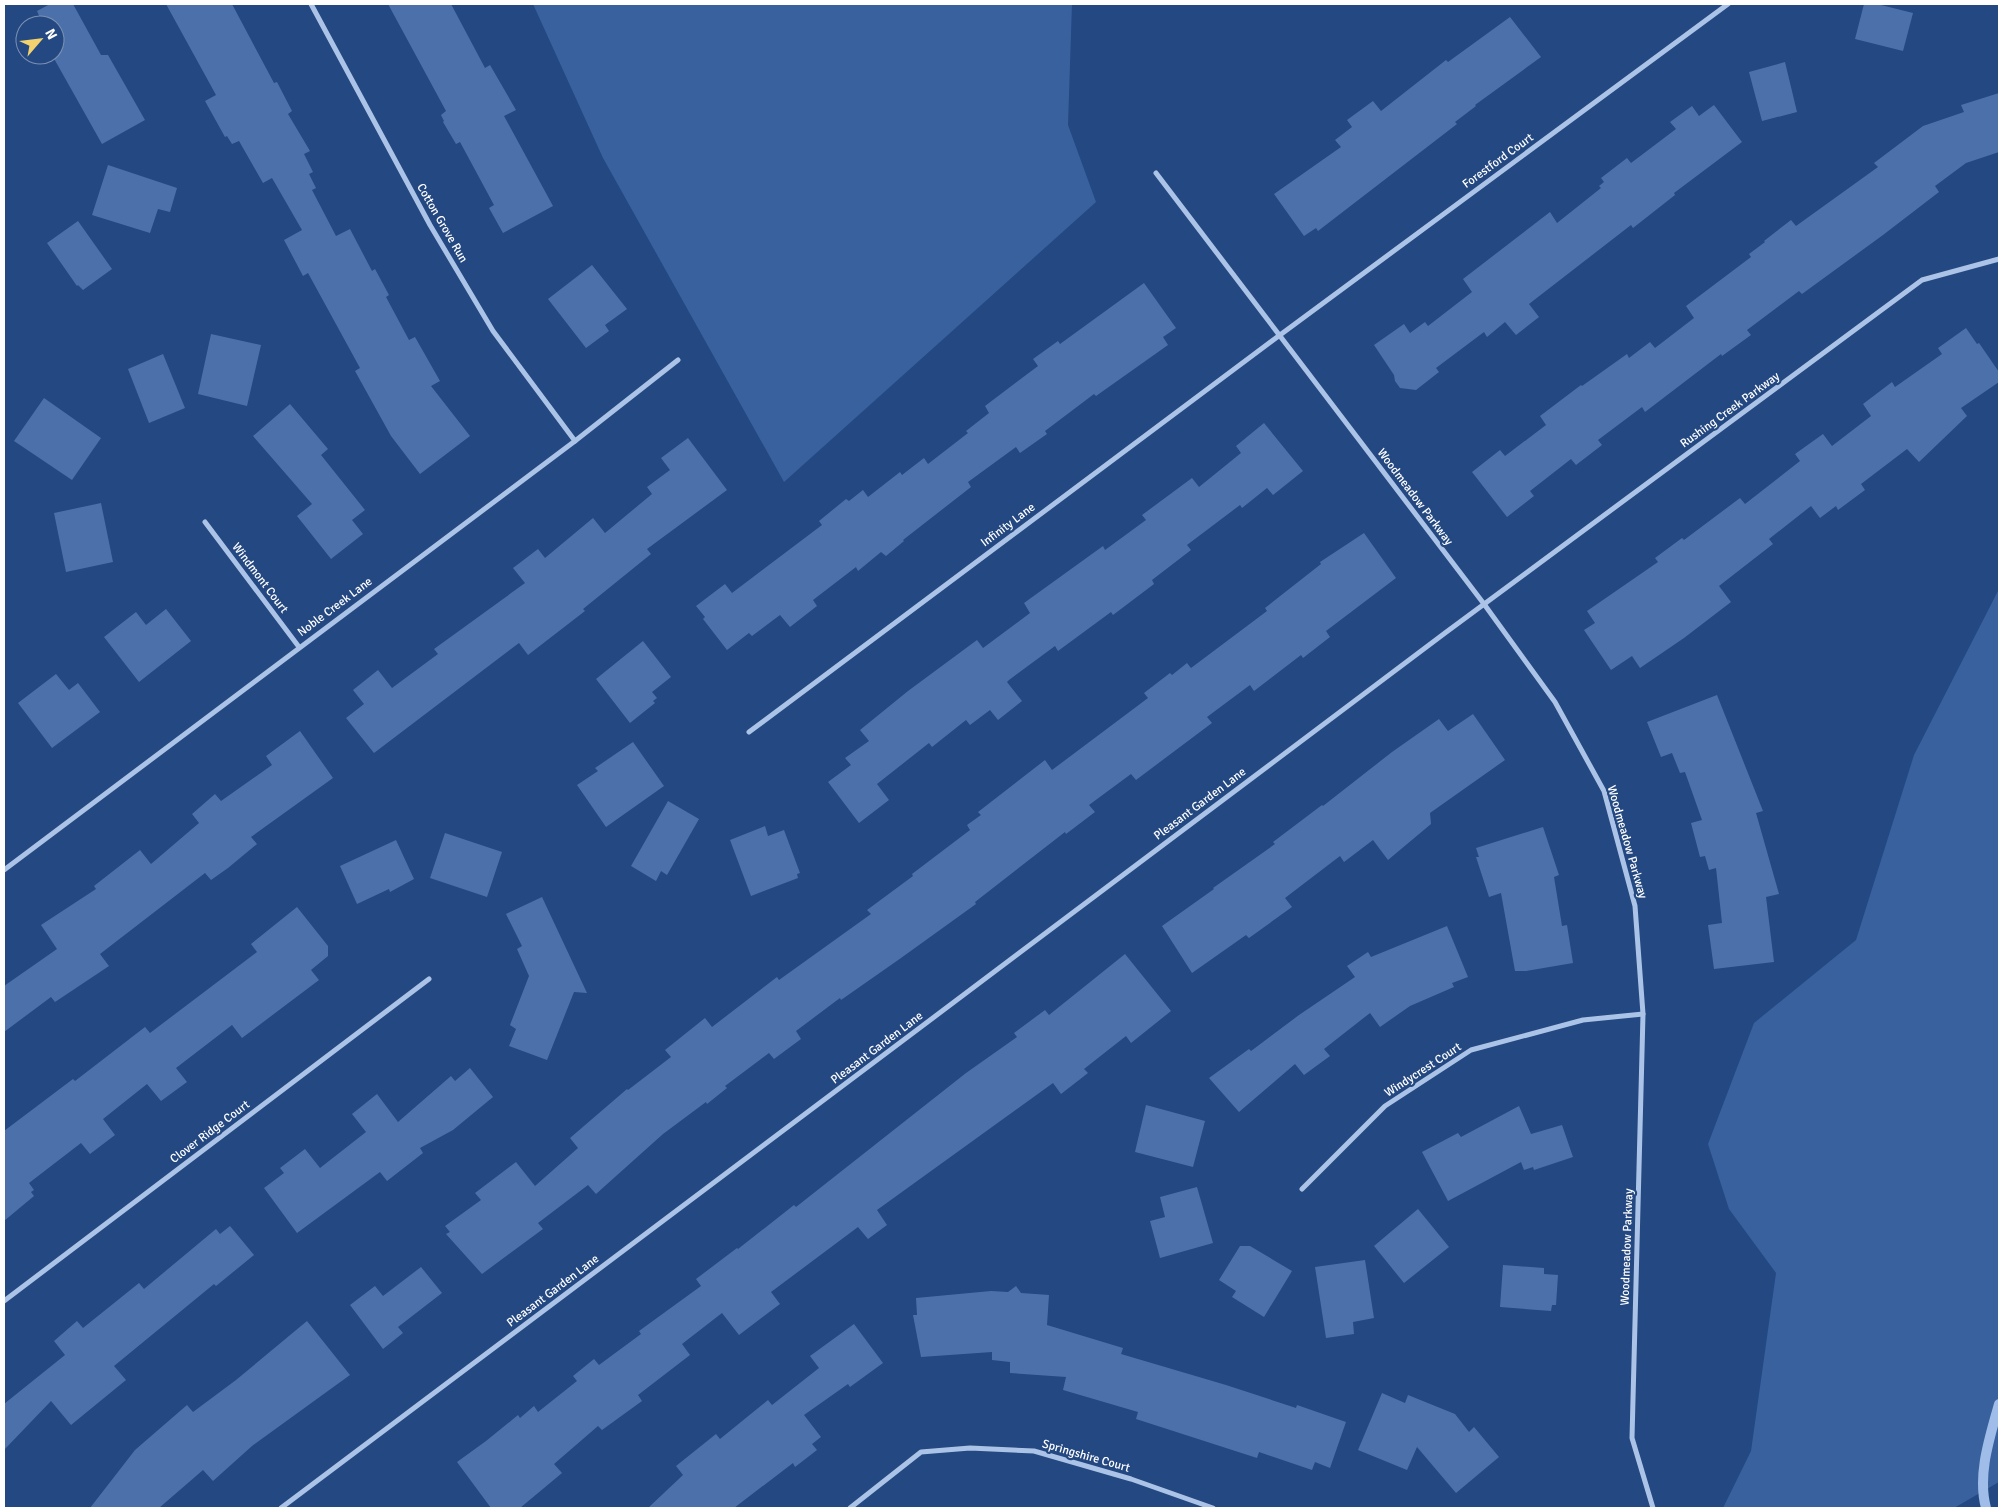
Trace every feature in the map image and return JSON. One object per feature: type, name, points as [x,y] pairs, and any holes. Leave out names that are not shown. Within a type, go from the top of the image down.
[{"type":"street","name":"Cotton Grove Run","points":[[311,4],[430,225],[493,331],[575,441]]},
{"type":"street","name":"Forestford Court","points":[[1280,335],[1728,4]]},
{"type":"street","name":"Woodmeadow Parkway","points":[[1156,173],[1484,604],[1555,702],[1604,791],[1635,906],[1644,1014],[1632,1438],[1653,1508]]},
{"type":"street","name":"Rushing Creek Parkway","points":[[1484,604],[1922,280],[1999,259]]},
{"type":"street","name":"Infinity Lane","points":[[749,732],[1280,335]]},
{"type":"street","name":"Noble Creek Lane","points":[[4,870],[298,647],[575,441],[678,360]]},
{"type":"street","name":"Windmont Court","points":[[205,522],[298,647]]},
{"type":"street","name":"Pleasant Garden Lane","points":[[281,1508],[1484,604]]},
{"type":"street","name":"Clover Ridge Court","points":[[4,1301],[429,979]]},
{"type":"street","name":"Windycrest Court","points":[[1302,1189],[1385,1106],[1471,1050],[1584,1020],[1644,1014]]},
{"type":"street","name":"Springshire Court","points":[[850,1508],[921,1452],[970,1448],[1034,1451],[1130,1479],[1213,1508]]},
{"type":"shaded area","points":[[533,4],[1072,4],[1068,125],[1096,202],[784,482],[603,158]]},
{"type":"shaded area","points":[[1999,589],[1999,1482],[1954,1508],[1723,1508],[1751,1451],[1776,1273],[1729,1209],[1708,1144],[1754,1023],[1856,940],[1914,755]]},
{"type":"building","points":[[50,4],[73,4],[101,55],[108,55],[145,120],[102,144],[58,65],[65,65],[65,15],[39,15],[37,11]]},
{"type":"building","points":[[166,4],[232,4],[274,83],[277,82],[292,111],[288,114],[310,151],[304,154],[313,172],[309,174],[316,188],[312,190],[336,236],[350,229],[372,271],[375,269],[389,295],[386,297],[409,340],[415,337],[440,381],[431,386],[470,436],[420,474],[391,436],[355,371],[360,368],[308,273],[303,276],[284,240],[302,230],[272,178],[263,183],[239,141],[232,144],[227,136],[225,137],[205,101],[216,95]]},
{"type":"building","points":[[388,4],[451,4],[485,68],[490,65],[516,110],[504,116],[553,206],[503,233],[489,208],[494,205],[460,142],[456,144],[443,122],[441,115],[446,111]]},
{"type":"building","points":[[1864,4],[1877,4],[1913,13],[1903,51],[1855,39]]},
{"type":"building","points":[[1510,17],[1541,57],[1475,105],[1455,122],[1457,124],[1318,231],[1316,228],[1304,236],[1274,194],[1341,147],[1335,140],[1352,127],[1347,120],[1373,101],[1381,111],[1446,60],[1448,62]]},
{"type":"building","points":[[1785,62],[1797,112],[1762,121],[1749,72]]},
{"type":"building","points":[[1999,93],[1999,152],[1966,163],[1935,186],[1939,192],[1883,235],[1802,294],[1799,291],[1747,330],[1751,335],[1722,356],[1721,354],[1645,412],[1642,407],[1598,440],[1602,445],[1576,465],[1571,459],[1530,491],[1534,496],[1507,517],[1472,472],[1500,450],[1505,456],[1546,425],[1540,416],[1581,385],[1627,354],[1629,358],[1650,342],[1655,348],[1694,318],[1686,306],[1751,257],[1749,254],[1791,220],[1796,226],[1878,167],[1874,163],[1923,126],[1964,112],[1961,105]]},
{"type":"building","points":[[1714,105],[1742,142],[1674,193],[1675,195],[1633,228],[1631,225],[1529,304],[1539,317],[1516,335],[1505,322],[1487,337],[1484,332],[1436,368],[1439,372],[1416,390],[1400,388],[1395,381],[1394,375],[1374,345],[1404,324],[1410,333],[1425,322],[1428,326],[1472,292],[1463,279],[1550,212],[1557,223],[1601,188],[1599,186],[1604,182],[1601,178],[1627,158],[1631,163],[1676,129],[1670,122],[1692,106],[1699,116]]},
{"type":"building","points":[[108,165],[177,188],[170,212],[158,209],[150,233],[92,215]]},
{"type":"building","points":[[78,221],[112,269],[83,290],[77,286],[47,243]]},
{"type":"building","points":[[592,265],[627,309],[605,325],[609,331],[586,348],[548,299]]},
{"type":"building","points":[[1144,283],[1176,328],[1163,337],[1168,345],[1096,396],[1094,394],[1045,431],[1047,434],[1020,453],[1016,447],[968,482],[971,487],[903,540],[886,556],[881,552],[858,571],[856,567],[813,600],[817,606],[790,627],[780,615],[752,636],[749,633],[727,650],[703,619],[705,617],[696,606],[725,584],[732,593],[822,525],[819,521],[846,499],[849,501],[863,490],[868,497],[900,472],[902,475],[924,458],[928,464],[968,433],[966,431],[989,413],[985,406],[1038,366],[1033,359],[1058,341],[1060,344]]},
{"type":"building","points":[[1966,328],[1999,372],[1999,382],[1961,408],[1967,416],[1919,462],[1907,449],[1861,484],[1865,490],[1838,510],[1836,506],[1820,518],[1811,506],[1769,539],[1773,544],[1719,586],[1731,602],[1684,638],[1640,668],[1632,656],[1611,670],[1584,630],[1595,623],[1587,611],[1658,562],[1655,558],[1682,538],[1684,540],[1740,498],[1745,504],[1800,461],[1795,454],[1823,434],[1832,446],[1871,416],[1863,404],[1892,382],[1895,387],[1942,354],[1938,348]]},
{"type":"building","points":[[211,334],[261,345],[247,406],[198,394]]},
{"type":"building","points":[[163,354],[185,408],[149,423],[128,369]]},
{"type":"building","points":[[44,398],[101,438],[72,480],[14,441]]},
{"type":"building","points":[[290,404],[328,449],[321,455],[365,510],[352,520],[363,534],[331,559],[297,516],[312,504],[253,436]]},
{"type":"building","points":[[1264,423],[1303,471],[1273,495],[1267,488],[1242,508],[1240,505],[1187,545],[1191,550],[1152,580],[1154,584],[1113,615],[1111,612],[1058,651],[1055,646],[1009,680],[1007,682],[1022,701],[998,720],[990,710],[970,725],[966,720],[932,747],[929,743],[877,784],[889,800],[859,823],[828,782],[851,765],[845,758],[869,741],[860,730],[908,691],[977,640],[983,648],[1030,613],[1024,603],[1103,546],[1105,550],[1146,520],[1142,515],[1192,478],[1199,487],[1241,453],[1236,446]]},
{"type":"building","points":[[688,438],[727,490],[647,549],[651,554],[583,609],[585,611],[528,655],[519,643],[374,753],[346,718],[364,704],[353,690],[378,670],[392,688],[438,654],[434,649],[525,583],[513,568],[538,549],[545,558],[593,518],[605,533],[652,494],[647,487],[670,470],[661,458]]},
{"type":"building","points":[[101,503],[113,562],[66,572],[54,513]]},
{"type":"building","points":[[1364,533],[1396,578],[1326,631],[1330,637],[1303,658],[1301,655],[1254,691],[1250,685],[1207,717],[1212,723],[1136,780],[1131,774],[1089,805],[1095,812],[1066,834],[1065,832],[975,902],[976,904],[841,1000],[840,998],[796,1031],[801,1039],[774,1059],[769,1053],[725,1086],[727,1088],[707,1104],[706,1102],[663,1134],[596,1194],[588,1185],[538,1223],[543,1229],[482,1274],[446,1234],[450,1232],[445,1226],[481,1200],[475,1193],[516,1162],[535,1186],[578,1148],[570,1138],[627,1089],[671,1057],[665,1050],[705,1018],[712,1027],[777,977],[779,980],[871,914],[867,910],[970,830],[967,825],[981,815],[978,812],[1045,760],[1052,770],[1148,698],[1144,693],[1170,673],[1172,675],[1187,663],[1191,668],[1267,611],[1265,608],[1321,564],[1320,562]]},
{"type":"building","points":[[166,609],[191,641],[139,682],[104,637],[136,612],[146,625]]},
{"type":"building","points":[[643,641],[671,677],[652,692],[657,698],[653,701],[655,703],[630,723],[596,679]]},
{"type":"building","points":[[56,674],[69,690],[78,683],[100,712],[52,748],[18,703]]},
{"type":"building","points":[[1717,695],[1763,811],[1756,813],[1779,894],[1766,897],[1774,962],[1714,969],[1708,925],[1722,923],[1716,868],[1709,870],[1705,856],[1700,857],[1691,823],[1702,820],[1685,772],[1680,773],[1672,753],[1661,757],[1647,722]]},
{"type":"building","points":[[1473,714],[1505,760],[1430,813],[1431,824],[1388,860],[1373,840],[1344,862],[1340,856],[1285,898],[1292,907],[1249,938],[1246,935],[1192,973],[1162,926],[1275,844],[1273,842],[1439,719],[1448,731]]},
{"type":"building","points":[[300,731],[333,778],[251,837],[257,844],[228,868],[211,880],[205,873],[100,954],[109,966],[55,1002],[51,997],[4,1032],[4,986],[57,949],[41,925],[96,889],[94,886],[140,850],[151,864],[199,823],[192,814],[215,794],[221,801],[272,765],[266,756]]},
{"type":"building","points":[[633,742],[664,786],[606,827],[577,785],[598,771],[595,768]]},
{"type":"building","points":[[668,801],[699,819],[667,875],[661,871],[656,881],[631,866]]},
{"type":"building","points":[[765,826],[768,836],[784,830],[800,873],[797,874],[798,878],[751,896],[730,840]]},
{"type":"building","points":[[1543,827],[1559,875],[1554,877],[1562,926],[1567,925],[1573,963],[1526,971],[1515,971],[1501,893],[1489,897],[1476,857],[1479,857],[1476,848]]},
{"type":"building","points":[[445,833],[502,852],[487,897],[430,878]]},
{"type":"building","points":[[396,840],[414,879],[390,892],[389,889],[357,904],[340,866]]},
{"type":"building","points":[[542,897],[587,993],[574,992],[547,1060],[509,1046],[516,1029],[510,1025],[529,976],[517,949],[522,946],[506,914]]},
{"type":"building","points":[[297,907],[328,946],[328,956],[311,970],[319,980],[242,1038],[232,1025],[176,1068],[187,1082],[161,1101],[147,1084],[103,1119],[115,1135],[90,1154],[81,1143],[29,1183],[34,1190],[31,1192],[34,1196],[4,1221],[4,1131],[73,1079],[75,1081],[145,1027],[150,1033],[257,952],[251,944]]},
{"type":"building","points":[[1447,926],[1468,977],[1452,983],[1454,987],[1410,1006],[1380,1027],[1370,1013],[1324,1049],[1330,1056],[1304,1075],[1295,1064],[1239,1112],[1209,1078],[1249,1049],[1251,1051],[1299,1015],[1355,977],[1347,966],[1368,952],[1371,957]]},
{"type":"building","points":[[1125,954],[1171,1011],[1131,1043],[1126,1036],[1084,1069],[1088,1073],[1061,1094],[1053,1083],[877,1210],[887,1225],[868,1239],[858,1227],[771,1292],[780,1304],[739,1335],[722,1313],[682,1344],[690,1355],[638,1395],[642,1401],[602,1430],[598,1426],[554,1464],[562,1473],[520,1508],[491,1508],[457,1462],[518,1415],[520,1418],[534,1406],[538,1412],[577,1381],[573,1376],[594,1359],[599,1365],[641,1334],[639,1331],[701,1286],[696,1279],[794,1205],[796,1207],[966,1073],[1017,1037],[1014,1033],[1045,1010],[1049,1015]]},
{"type":"building","points":[[470,1068],[493,1097],[453,1130],[420,1148],[423,1153],[387,1181],[380,1172],[297,1233],[264,1188],[284,1173],[280,1168],[305,1149],[320,1168],[366,1132],[352,1114],[377,1094],[398,1122],[451,1076],[455,1081]]},
{"type":"building","points":[[1146,1105],[1205,1121],[1193,1167],[1135,1152]]},
{"type":"building","points":[[1519,1106],[1531,1134],[1562,1125],[1573,1157],[1534,1170],[1533,1167],[1524,1170],[1521,1162],[1448,1201],[1422,1152],[1458,1133],[1461,1137]]},
{"type":"building","points":[[1197,1187],[1213,1243],[1160,1258],[1150,1221],[1165,1217],[1160,1197]]},
{"type":"building","points":[[1418,1209],[1449,1247],[1404,1283],[1374,1246]]},
{"type":"building","points":[[230,1226],[254,1255],[216,1286],[214,1284],[114,1366],[126,1380],[71,1425],[51,1401],[4,1450],[4,1404],[65,1355],[54,1341],[77,1321],[83,1328],[139,1283],[144,1289],[216,1229],[220,1234]]},
{"type":"building","points":[[1240,1246],[1250,1246],[1292,1271],[1264,1317],[1232,1297],[1236,1291],[1219,1280]]},
{"type":"building","points":[[1365,1260],[1374,1318],[1353,1322],[1354,1334],[1326,1338],[1315,1267]]},
{"type":"building","points":[[1503,1265],[1544,1268],[1544,1274],[1558,1275],[1556,1305],[1552,1305],[1551,1311],[1500,1307]]},
{"type":"building","points":[[421,1267],[442,1293],[398,1327],[403,1333],[383,1349],[350,1305],[375,1286],[383,1296]]},
{"type":"building","points":[[1016,1286],[1021,1293],[1049,1295],[1047,1325],[1123,1348],[1121,1354],[1296,1408],[1297,1405],[1346,1422],[1330,1468],[1315,1462],[1312,1470],[1259,1452],[1257,1458],[1136,1419],[1138,1412],[1063,1390],[1066,1377],[1010,1373],[1010,1362],[992,1360],[992,1352],[921,1357],[913,1315],[917,1315],[916,1298],[991,1291],[1008,1292]]},
{"type":"building","points":[[307,1321],[350,1375],[252,1446],[213,1481],[203,1470],[159,1508],[90,1508],[135,1450],[187,1405],[193,1412],[236,1380]]},
{"type":"building","points":[[854,1324],[883,1363],[850,1387],[848,1384],[804,1415],[821,1437],[812,1444],[817,1450],[795,1467],[793,1463],[734,1508],[648,1508],[683,1475],[676,1466],[716,1434],[720,1439],[768,1400],[772,1405],[819,1368],[810,1356]]},
{"type":"building","points":[[1382,1393],[1405,1403],[1408,1395],[1455,1414],[1469,1432],[1474,1427],[1499,1457],[1456,1493],[1417,1447],[1407,1470],[1358,1450]]},
{"type":"waterway","points":[[1986,1508],[1983,1482],[1984,1469],[1999,1404]]}]
